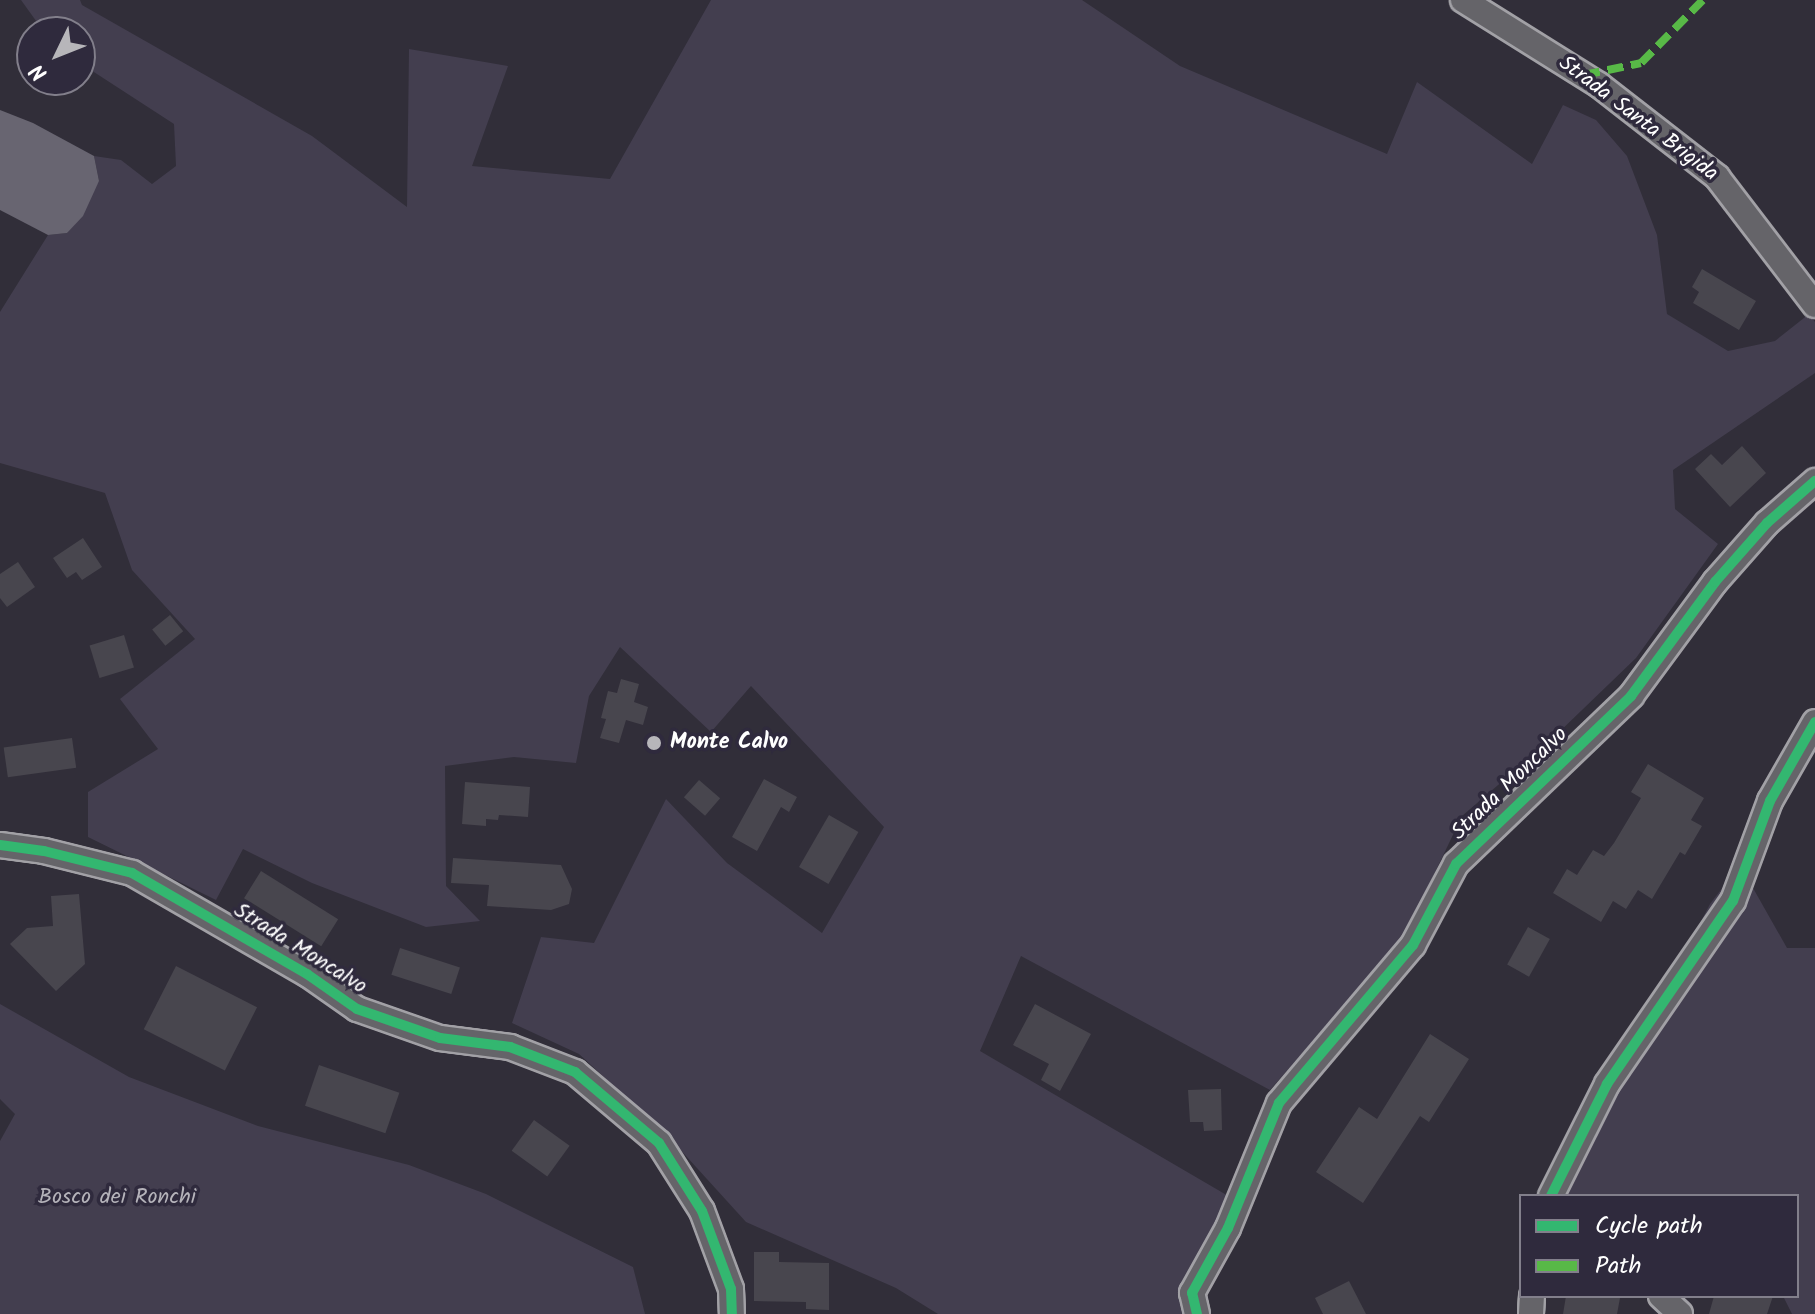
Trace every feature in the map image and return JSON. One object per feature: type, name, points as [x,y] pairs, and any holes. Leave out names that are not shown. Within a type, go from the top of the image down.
[{"type":"street","name":"Strada Santa Brigida","points":[[1463,0],[1575,68],[1695,158],[1740,204],[1815,305]]},
{"type":"street","name":"Strada Moncalvo","points":[[1197,1314],[1192,1293],[1228,1228],[1279,1103],[1413,945],[1456,864],[1631,696],[1715,582],[1767,523],[1815,481]]},
{"type":"street","points":[[1552,1194],[1607,1084],[1733,901],[1770,801],[1815,722]]},
{"type":"street","name":"Strada Moncalvo","points":[[0,845],[44,851],[132,873],[307,974],[357,1009],[440,1038],[510,1047],[575,1072],[659,1143],[702,1211],[731,1289],[732,1314]]},
{"type":"street","points":[[1663,1298],[1680,1314]]},
{"type":"green space","points":[[21,0],[80,0],[82,5],[312,136],[407,207],[409,49],[508,66],[472,166],[610,179],[711,0],[1082,0],[1180,66],[1387,154],[1417,82],[1532,164],[1563,105],[1596,120],[1627,156],[1657,235],[1667,314],[1728,351],[1775,341],[1809,314],[1815,322],[1815,373],[1673,470],[1675,509],[1718,544],[1636,658],[1554,737],[1462,816],[1405,935],[1270,1090],[1021,956],[980,1051],[1230,1197],[1179,1298],[1182,1314],[938,1314],[896,1288],[746,1222],[666,1134],[579,1054],[512,1023],[541,937],[594,943],[666,799],[727,863],[822,933],[884,827],[751,686],[711,732],[620,647],[589,696],[576,763],[514,757],[445,766],[446,886],[480,921],[426,927],[312,883],[243,849],[216,900],[88,837],[88,792],[158,749],[120,699],[195,639],[132,570],[105,493],[0,463],[0,312],[48,235],[67,233],[99,181],[94,156],[121,160],[152,184],[176,166],[174,124],[96,73],[96,16],[32,16]]},
{"type":"green space","points":[[1740,865],[1787,948],[1815,948],[1815,1314],[1792,1314],[1784,1298],[1799,1298],[1799,1194],[1559,1194],[1710,904]]},
{"type":"green space","name":"Bosco dei Ronchi","points":[[0,1004],[129,1077],[258,1126],[409,1165],[486,1194],[633,1267],[645,1314],[0,1314],[0,1141],[15,1114],[0,1099]]},
{"type":"shaded area","points":[[0,110],[33,123],[94,156],[99,181],[83,216],[67,233],[48,235],[0,210]]},
{"type":"building","points":[[1702,269],[1756,301],[1739,330],[1693,303],[1699,292],[1692,287]]},
{"type":"building","points":[[1742,446],[1766,473],[1730,507],[1695,469],[1711,454],[1722,465]]},
{"type":"building","points":[[83,538],[102,567],[82,580],[76,572],[67,578],[53,558]]},
{"type":"building","points":[[18,562],[35,587],[7,607],[0,598],[0,574]]},
{"type":"building","points":[[170,615],[183,631],[165,646],[152,629]]},
{"type":"building","points":[[124,635],[134,668],[100,678],[90,646]]},
{"type":"building","points":[[621,679],[639,684],[634,702],[648,707],[643,725],[626,720],[619,743],[600,738],[606,719],[601,718],[608,691],[617,693]]},
{"type":"building","points":[[72,738],[76,768],[8,777],[4,748]]},
{"type":"building","points":[[1648,764],[1704,798],[1691,820],[1702,826],[1685,855],[1680,852],[1652,899],[1638,890],[1626,909],[1613,901],[1601,922],[1553,893],[1567,869],[1577,875],[1593,850],[1604,856],[1614,843],[1641,798],[1631,792]]},
{"type":"building","points":[[764,779],[797,797],[789,812],[781,807],[757,851],[732,837]]},
{"type":"building","points":[[699,780],[720,798],[705,816],[684,797]]},
{"type":"building","points":[[465,782],[530,787],[528,817],[499,815],[498,820],[486,819],[486,826],[462,824]]},
{"type":"building","points":[[829,815],[858,832],[828,884],[799,867]]},
{"type":"building","points":[[453,858],[561,865],[572,889],[569,904],[551,910],[487,906],[489,885],[451,883]]},
{"type":"building","points":[[261,871],[338,919],[321,946],[244,898]]},
{"type":"building","points":[[79,894],[85,964],[56,991],[10,944],[27,928],[53,926],[51,896]]},
{"type":"building","points":[[1528,927],[1550,939],[1529,977],[1507,965]]},
{"type":"building","points":[[400,948],[460,967],[451,994],[391,975]]},
{"type":"building","points":[[176,966],[257,1007],[225,1071],[144,1029]]},
{"type":"building","points":[[1035,1004],[1091,1034],[1060,1091],[1041,1080],[1049,1064],[1013,1045]]},
{"type":"building","points":[[1430,1034],[1469,1059],[1429,1122],[1420,1116],[1363,1203],[1316,1172],[1359,1107],[1377,1119]]},
{"type":"building","points":[[319,1065],[399,1093],[385,1133],[305,1106]]},
{"type":"building","points":[[1221,1089],[1222,1130],[1204,1131],[1203,1122],[1190,1122],[1188,1090]]},
{"type":"building","points":[[534,1120],[570,1146],[547,1177],[512,1151]]},
{"type":"building","points":[[754,1252],[779,1252],[779,1262],[829,1263],[829,1310],[806,1309],[806,1302],[754,1301]]},
{"type":"building","points":[[1349,1281],[1366,1314],[1323,1314],[1315,1298]]},
{"type":"building","points":[[1566,1298],[1620,1298],[1617,1314],[1563,1314]]},
{"type":"building","points":[[1713,1298],[1772,1298],[1767,1314],[1709,1314]]},
{"type":"marked path","points":[[1584,75],[1641,63],[1703,0]]},
{"type":"cycle path","points":[[1197,1314],[1192,1293],[1228,1228],[1279,1103],[1413,945],[1456,864],[1631,696],[1715,582],[1767,523],[1815,481]]},
{"type":"cycle path","points":[[1552,1194],[1607,1084],[1733,901],[1770,801],[1815,722]]},
{"type":"cycle path","points":[[0,845],[44,851],[132,873],[307,974],[357,1009],[440,1038],[510,1047],[575,1072],[659,1143],[702,1211],[731,1289],[732,1314]]},
{"type":"place","name":"Monte Calvo","points":[[654,743]]}]
